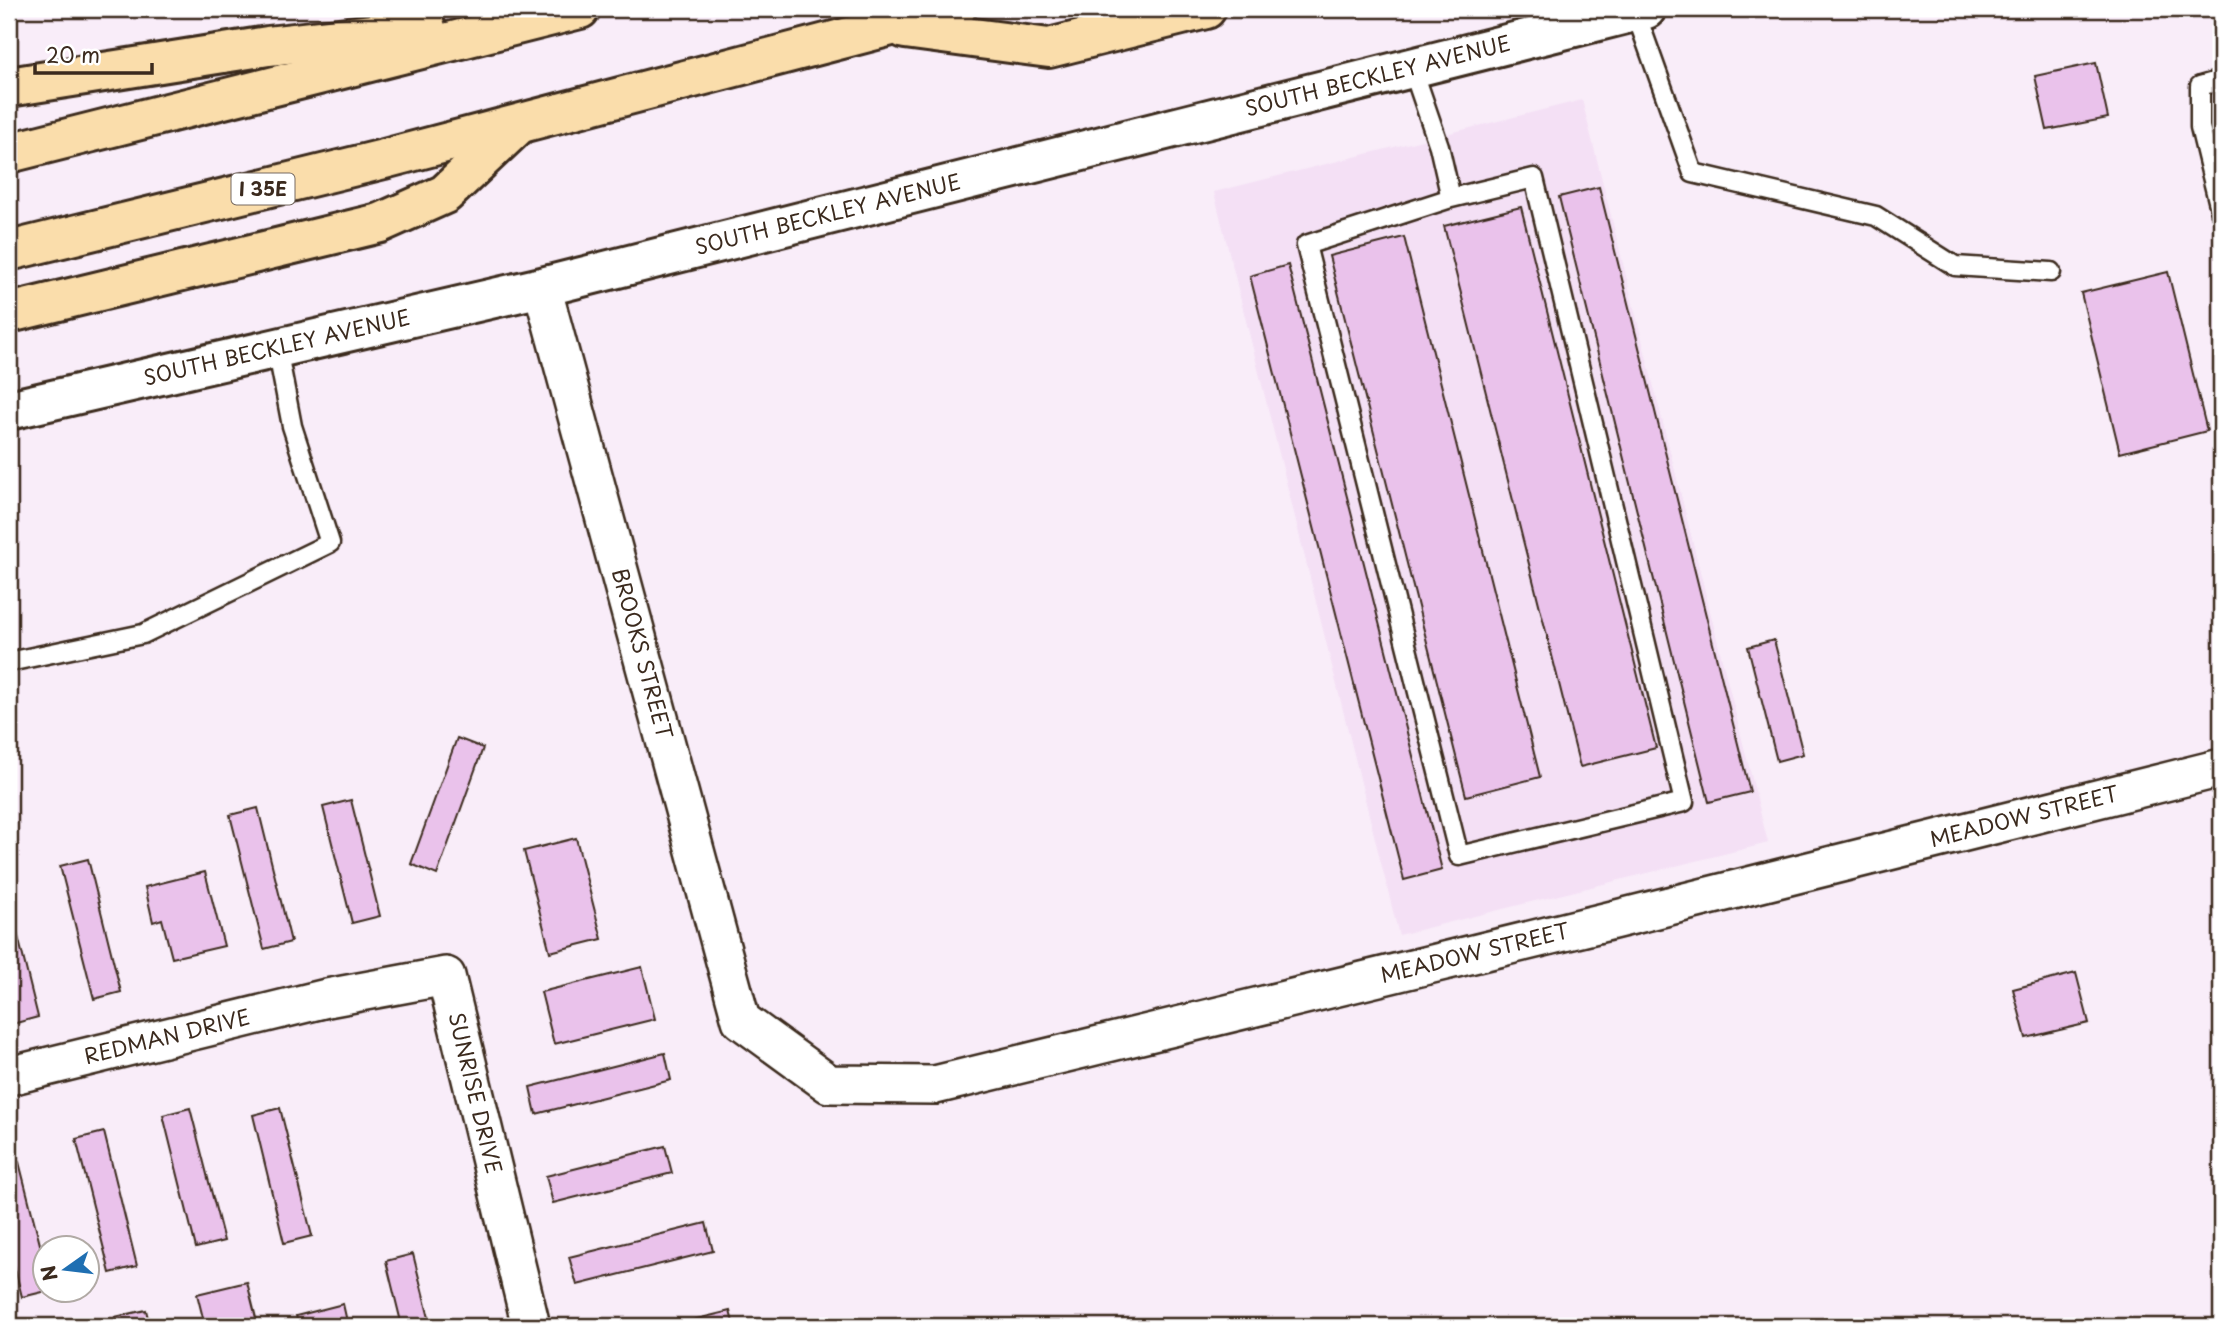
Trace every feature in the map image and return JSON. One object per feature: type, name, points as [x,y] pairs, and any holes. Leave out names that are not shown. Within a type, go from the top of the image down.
[{"type":"highway","name":"I 35E","points":[[9,251],[518,125],[956,9]]},
{"type":"highway","points":[[886,27],[1049,48],[1206,9]]},
{"type":"highway","points":[[9,87],[268,46],[576,10]]},
{"type":"highway","points":[[9,153],[576,10]]},
{"type":"highway","points":[[9,313],[380,223],[444,194],[518,125]]},
{"type":"main road","name":"SOUTH BECKLEY AVENUE","points":[[9,410],[542,287],[1640,10]]},
{"type":"street","name":"BROOKS STREET","points":[[542,287],[741,1020]]},
{"type":"street","name":"MEADOW STREET","points":[[741,1020],[829,1084],[935,1085],[2221,768]]},
{"type":"street","name":"SUNRISE DRIVE","points":[[327,998],[446,976],[531,1326]]},
{"type":"street","name":"REDMAN DRIVE","points":[[9,1076],[327,998]]},
{"type":"lane","points":[[1640,10],[1693,173],[1876,216],[1955,267],[2051,272]]},
{"type":"lane","points":[[1412,67],[1438,146],[1451,198]]},
{"type":"lane","points":[[2221,80],[2200,86],[2200,127],[2221,213]]},
{"type":"lane","points":[[1534,178],[1685,802],[1459,856],[1306,246],[1451,198],[1534,178]]},
{"type":"lane","points":[[9,662],[143,634],[330,543],[292,426],[277,348]]},
{"type":"shaded area","points":[[1582,100],[1768,843],[1399,935],[1214,192]]},
{"type":"building","points":[[2096,63],[2108,118],[2047,130],[2035,76]]},
{"type":"building","points":[[1599,187],[1750,792],[1709,802],[1559,197]]},
{"type":"building","points":[[1521,207],[1656,748],[1580,767],[1444,226]]},
{"type":"building","points":[[1404,237],[1540,777],[1466,796],[1329,256]]},
{"type":"building","points":[[1288,265],[1442,870],[1404,880],[1250,276]]},
{"type":"building","points":[[2168,272],[2207,431],[2120,453],[2081,293]]},
{"type":"building","points":[[1774,640],[1803,754],[1777,761],[1748,647]]},
{"type":"building","points":[[457,738],[483,748],[437,875],[411,864]]},
{"type":"building","points":[[351,800],[380,916],[352,923],[323,807]]},
{"type":"building","points":[[258,808],[291,942],[264,949],[230,815]]},
{"type":"building","points":[[576,838],[602,939],[550,952],[524,851]]},
{"type":"building","points":[[88,859],[121,992],[94,999],[60,866]]},
{"type":"building","points":[[205,872],[224,946],[172,958],[162,919],[153,922],[145,887]]},
{"type":"building","points":[[9,900],[38,1017],[9,1025]]},
{"type":"building","points":[[642,967],[655,1019],[554,1044],[541,992]]},
{"type":"building","points":[[2076,973],[2089,1023],[2026,1038],[2013,989]]},
{"type":"building","points":[[665,1053],[671,1080],[536,1114],[530,1087]]},
{"type":"building","points":[[190,1108],[224,1241],[196,1248],[163,1115]]},
{"type":"building","points":[[280,1108],[312,1236],[284,1243],[253,1115]]},
{"type":"building","points":[[104,1132],[137,1266],[110,1273],[76,1139]]},
{"type":"building","points":[[665,1146],[672,1173],[553,1203],[546,1176]]},
{"type":"building","points":[[19,1162],[37,1234],[32,1234],[32,1295],[22,1297],[9,1244],[9,1165]]},
{"type":"building","points":[[706,1223],[713,1251],[577,1285],[569,1257]]},
{"type":"building","points":[[413,1254],[431,1326],[402,1326],[386,1261]]},
{"type":"building","points":[[247,1282],[258,1326],[205,1326],[197,1294]]},
{"type":"building","points":[[343,1304],[348,1326],[299,1326],[296,1316]]},
{"type":"building","points":[[146,1310],[150,1326],[118,1326],[115,1317]]},
{"type":"building","points":[[730,1311],[734,1326],[668,1326]]}]
